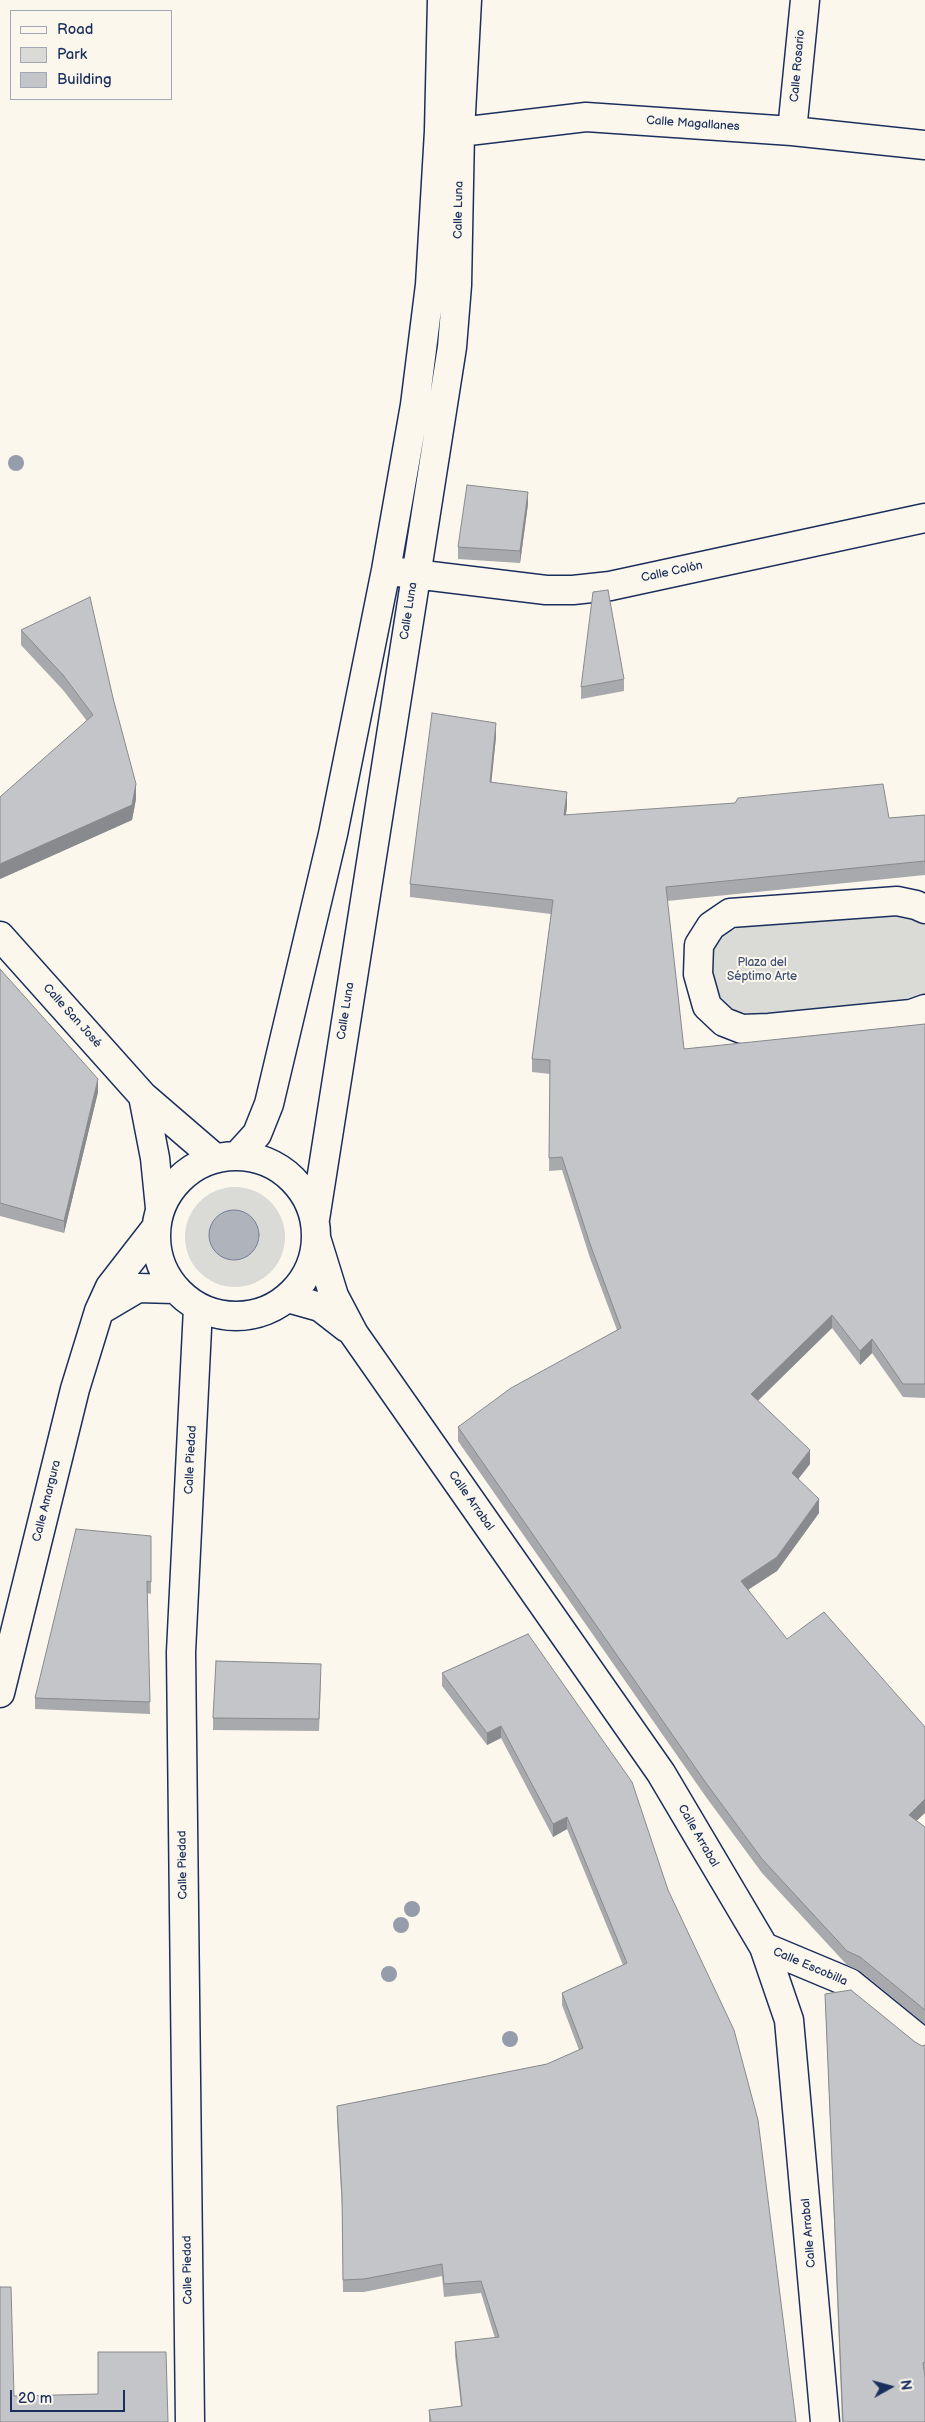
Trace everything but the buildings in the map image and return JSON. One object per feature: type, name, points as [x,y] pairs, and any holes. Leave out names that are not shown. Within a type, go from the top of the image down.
[{"type":"street","name":"Calle Luna","points":[[316,1230],[415,575],[452,347],[457,285],[442,0]]},
{"type":"street","name":"Calle Luna","points":[[226,1156],[257,1134],[268,1104],[333,834],[386,570],[424,344],[467,0]]},
{"type":"street","name":"Calle Rosario","points":[[792,131],[805,0]]},
{"type":"street","name":"Calle Magallanes","points":[[449,132],[586,117],[792,131],[925,145]]},
{"type":"street","name":"Calle Colón","points":[[386,570],[546,590],[573,590],[610,586],[925,518]]},
{"type":"street","points":[[925,909],[898,901],[730,914],[711,926],[699,945],[698,974],[707,1006],[724,1022],[742,1028],[769,1028],[911,1014],[925,1009]]},
{"type":"street","name":"Calle San José","points":[[0,936],[143,1096],[226,1156]]},
{"type":"street","points":[[143,1096],[155,1158],[156,1250],[163,1271],[174,1289],[198,1308],[221,1316],[245,1317],[268,1311],[288,1298],[302,1282],[312,1263],[316,1230],[300,1186],[272,1164],[226,1156],[191,1168],[172,1186],[157,1218]]},
{"type":"street","name":"Calle Amargura","points":[[0,1693],[75,1390],[99,1311],[110,1287],[157,1218]]},
{"type":"street","name":"Calle Arrabal","points":[[316,1230],[334,1296],[354,1334],[661,1772],[764,1948],[789,2020],[826,2422]]},
{"type":"street","points":[[99,1311],[138,1288],[174,1289]]},
{"type":"street","name":"Calle Arrabal","points":[[288,1298],[320,1307],[354,1334]]},
{"type":"street","name":"Calle Piedad","points":[[190,2422],[181,1652],[198,1308]]},
{"type":"street","name":"Calle Escobilla","points":[[764,1948],[850,1983],[925,2044]]},
{"type":"green space","name":"Plaza del Séptimo Arte","points":[[898,915],[925,925],[925,994],[920,997],[755,1015],[728,1009],[713,988],[709,955],[721,937],[739,927]]},
{"type":"green space","points":[[235,1187],[254,1190],[271,1201],[282,1218],[285,1237],[282,1256],[271,1273],[254,1284],[235,1287],[216,1284],[199,1273],[188,1256],[185,1237],[188,1218],[199,1201],[216,1190]]},
{"type":"shaded area","points":[[234,1210],[243,1212],[254,1221],[259,1235],[257,1244],[248,1255],[234,1260],[225,1258],[214,1249],[209,1235],[211,1226],[220,1215]]}]
